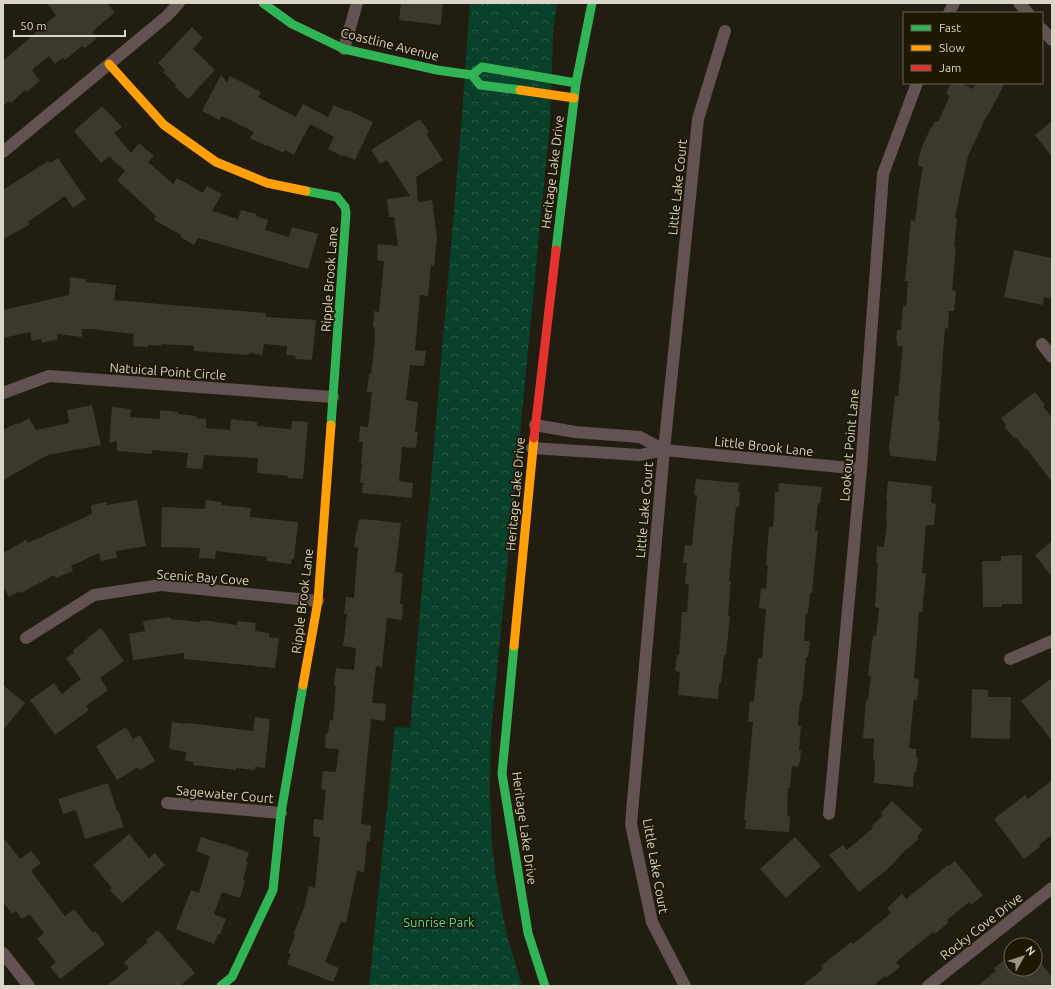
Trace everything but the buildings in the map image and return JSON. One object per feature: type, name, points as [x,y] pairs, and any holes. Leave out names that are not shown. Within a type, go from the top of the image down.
[{"type":"street","points":[[3,152],[167,16],[179,3]]},
{"type":"street","name":"Coastline Avenue","points":[[263,3],[292,24],[344,49],[437,70],[472,75],[480,85],[574,98]]},
{"type":"street","points":[[344,49],[357,3]]},
{"type":"street","name":"Heritage Lake Drive","points":[[545,986],[528,933],[502,774],[532,448],[576,83],[592,3]]},
{"type":"street","points":[[950,12],[954,3]]},
{"type":"street","points":[[1019,3],[1027,12]]},
{"type":"street","points":[[1043,30],[1052,40]]},
{"type":"street","name":"Little Lake Court","points":[[685,986],[652,922],[631,824],[664,450],[698,120],[725,31]]},
{"type":"street","name":"Ripple Brook Lane","points":[[109,64],[164,125],[216,162],[267,183],[337,197],[343,204],[347,214],[318,602],[281,813],[273,890],[232,977],[222,986]]},
{"type":"street","name":"Coastline Avenue","points":[[472,75],[482,67],[576,83]]},
{"type":"street","name":"Lookout Point Lane","points":[[829,814],[861,469],[883,174],[917,84]]},
{"type":"street","points":[[1042,344],[1052,357]]},
{"type":"street","name":"Natuical Point Circle","points":[[3,393],[49,376],[333,397]]},
{"type":"street","name":"Little Brook Lane","points":[[535,425],[575,432],[640,438],[664,450]]},
{"type":"street","name":"Little Brook Lane","points":[[532,448],[640,455],[664,450],[861,469]]},
{"type":"street","name":"Scenic Bay Cove","points":[[26,638],[94,595],[161,584],[318,602]]},
{"type":"street","points":[[1010,659],[1052,641]]},
{"type":"street","name":"Sagewater Court","points":[[166,804],[281,813]]},
{"type":"street","name":"Rocky Cove Drive","points":[[928,986],[1052,888]]},
{"type":"street","points":[[3,953],[29,986]]},
{"type":"green space","name":"Sunrise Park","points":[[470,3],[557,3],[553,32],[550,123],[491,733],[490,787],[492,845],[496,879],[507,936],[522,986],[369,986],[395,727],[410,728],[462,115]]},
{"type":"traffic: fast","points":[[263,3],[292,24],[344,49],[437,70],[472,75],[480,85],[520,90]]},
{"type":"traffic: fast","points":[[556,250],[576,83],[592,3]]},
{"type":"traffic: fast","points":[[472,75],[482,67],[576,83]]},
{"type":"traffic: fast","points":[[306,191],[337,197],[345,207],[346,213],[331,425]]},
{"type":"traffic: fast","points":[[514,646],[502,774],[528,933],[545,986]]},
{"type":"traffic: fast","points":[[221,986],[232,977],[273,890],[281,813],[303,685]]},
{"type":"traffic: slow","points":[[109,64],[164,125],[216,162],[267,183],[306,191]]},
{"type":"traffic: slow","points":[[520,90],[574,98]]},
{"type":"traffic: slow","points":[[303,685],[318,601],[331,425]]},
{"type":"traffic: slow","points":[[514,646],[534,438]]},
{"type":"traffic: jam","points":[[534,438],[556,250]]}]
